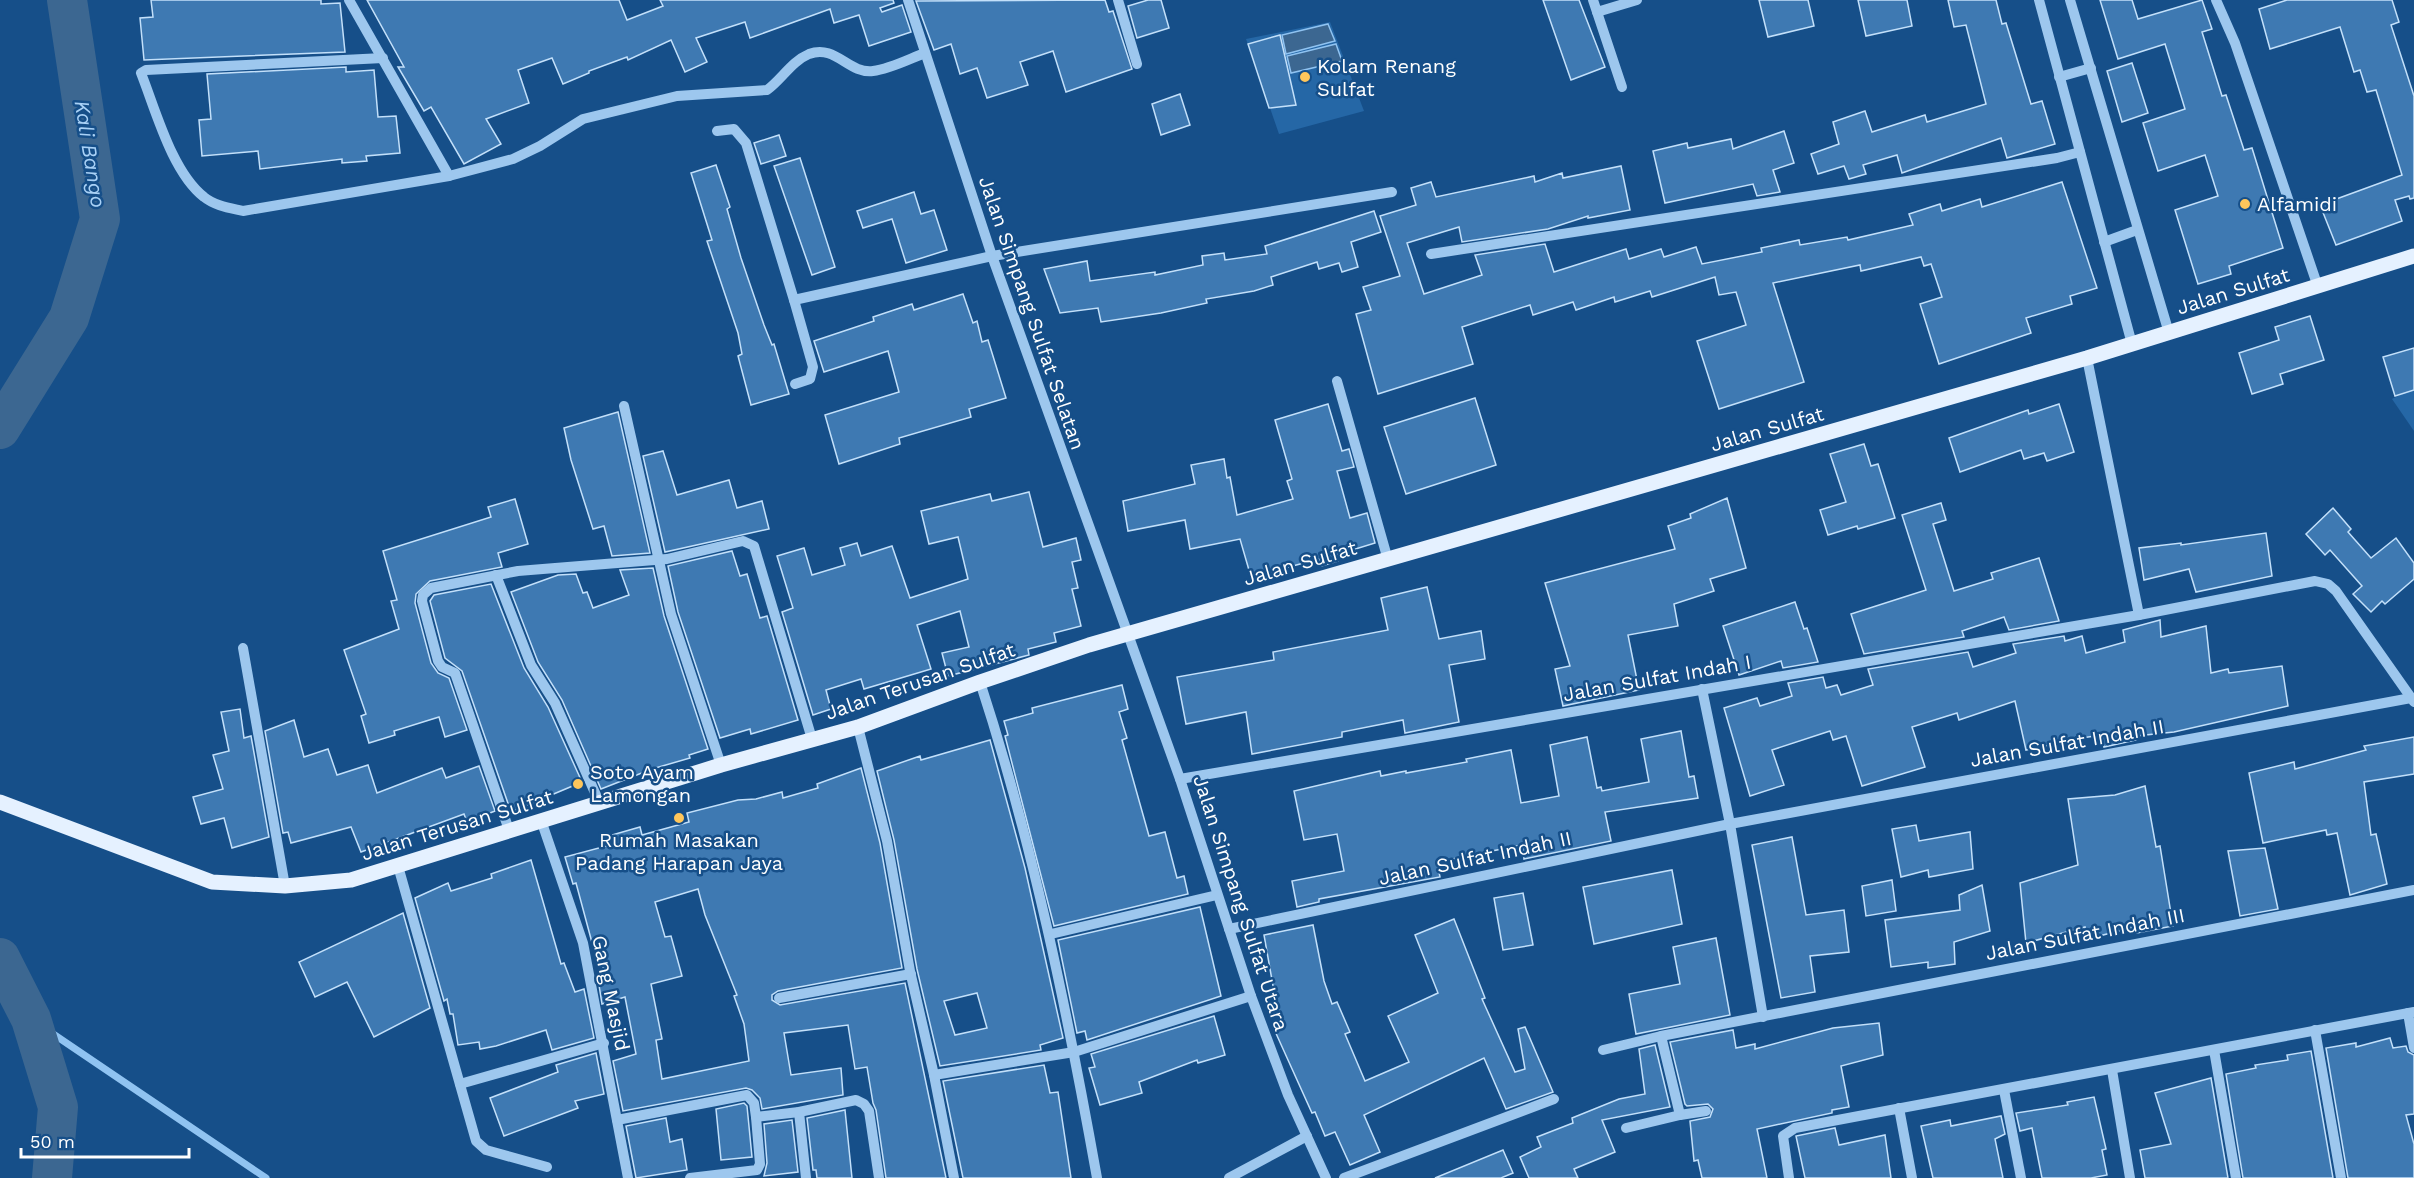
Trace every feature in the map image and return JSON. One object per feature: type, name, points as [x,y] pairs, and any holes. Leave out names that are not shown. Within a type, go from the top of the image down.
[{"type":"main road","name":"Jalan Sulfat","points":[[1130,635],[2087,358],[2414,256]]},
{"type":"main road","name":"Jalan Terusan Sulfat","points":[[0,802],[212,882],[285,886],[351,880],[722,765],[858,727],[1089,645],[1130,635]]},
{"type":"street","points":[[349,0],[449,176]]},
{"type":"street","name":"Jalan Simpang Sulfat Selatan","points":[[908,0],[992,256],[1057,442],[1130,635]]},
{"type":"street","points":[[1118,0],[1137,64]]},
{"type":"street","points":[[1593,0],[1623,87]]},
{"type":"street","points":[[1596,12],[1637,0]]},
{"type":"street","points":[[2039,0],[2132,344]]},
{"type":"street","points":[[2070,0],[2169,333]]},
{"type":"street","points":[[2216,0],[2238,54],[2318,287]]},
{"type":"street","points":[[382,58],[146,70],[141,73],[175,158],[188,181],[205,198],[221,206],[243,211],[449,176],[513,159],[540,146],[583,119],[677,96],[767,90],[796,62],[809,54],[831,52],[858,69],[872,72],[925,53]]},
{"type":"street","points":[[2059,76],[2091,68]]},
{"type":"street","points":[[717,131],[734,129],[746,143],[813,368],[810,380],[795,384]]},
{"type":"street","points":[[1431,254],[2057,158],[2080,152]]},
{"type":"street","points":[[794,300],[992,256],[1392,192]]},
{"type":"street","points":[[2104,242],[2137,230]]},
{"type":"street","points":[[2087,358],[2139,615],[2315,581],[2328,584],[2336,591],[2412,700]]},
{"type":"street","points":[[1337,381],[1388,560]]},
{"type":"street","points":[[624,406],[671,614],[722,765]]},
{"type":"street","points":[[509,830],[455,673],[442,667],[438,661],[422,601],[423,595],[431,588],[496,575],[579,564],[658,559],[743,541],[754,546],[812,739]]},
{"type":"street","points":[[496,575],[531,665],[555,703],[600,804]]},
{"type":"street","name":"Jalan Sulfat Indah I","points":[[1180,779],[2139,615]]},
{"type":"street","name":"Jalan Simpang Sulfat Utara","points":[[1130,635],[1251,996],[1288,1095],[1326,1178]]},
{"type":"street","points":[[243,648],[285,886]]},
{"type":"street","points":[[980,682],[1029,844],[1051,934],[1097,1178]]},
{"type":"street","points":[[1702,689],[1730,824],[1763,1017]]},
{"type":"street","name":"Jalan Sulfat Indah II","points":[[1229,929],[1730,824],[2412,700]]},
{"type":"street","points":[[858,727],[887,841],[911,974],[954,1178]]},
{"type":"street","name":"Gang Masjid","points":[[541,820],[583,943],[604,1043],[628,1178]]},
{"type":"street","points":[[398,866],[480,1147],[547,1167]]},
{"type":"street","name":"Jalan Sulfat Indah III","points":[[1603,1050],[1661,1036],[2414,890]]},
{"type":"street","points":[[1051,934],[1217,895]]},
{"type":"street","points":[[779,998],[911,974]]},
{"type":"street","points":[[934,1075],[1074,1052],[1251,996]]},
{"type":"street","points":[[1789,1178],[1784,1137],[1795,1128],[2411,1012],[2414,1048]]},
{"type":"street","points":[[2315,1030],[2341,1178]]},
{"type":"street","points":[[1661,1036],[1680,1115]]},
{"type":"street","points":[[460,1084],[604,1043]]},
{"type":"street","points":[[2214,1050],[2236,1178]]},
{"type":"street","points":[[2112,1070],[2130,1178]]},
{"type":"street","points":[[2004,1090],[2021,1178]]},
{"type":"street","points":[[617,1120],[747,1095],[754,1103],[756,1117],[760,1164],[757,1170],[690,1178]]},
{"type":"street","points":[[1344,1178],[1554,1098]]},
{"type":"street","points":[[756,1117],[799,1112],[856,1100],[869,1110],[879,1178]]},
{"type":"street","points":[[1899,1108],[1912,1178]]},
{"type":"street","points":[[1626,1128],[1706,1110]]},
{"type":"street","points":[[799,1112],[806,1178]]},
{"type":"street","points":[[1229,1178],[1307,1136]]},
{"type":"shaded area","name":"Kolam Renang Sulfat","points":[[1330,22],[1364,111],[1279,134],[1246,39]]},
{"type":"shaded area","points":[[1328,24],[1335,41],[1286,54],[1282,35]]},
{"type":"shaded area","points":[[1336,44],[1342,61],[1291,73],[1287,56]]},
{"type":"shaded area","points":[[2414,388],[2414,431],[2392,399]]},
{"type":"building","points":[[151,0],[321,0],[321,4],[340,3],[345,52],[144,60],[140,18],[153,17]]},
{"type":"building","points":[[367,0],[619,0],[627,20],[663,6],[660,0],[893,0],[894,3],[880,8],[882,12],[902,5],[911,32],[869,46],[859,15],[834,23],[830,9],[750,38],[745,22],[696,38],[707,62],[685,72],[671,40],[628,60],[627,57],[589,71],[563,84],[552,58],[518,70],[529,103],[486,119],[501,144],[464,164],[431,107],[424,111],[398,67],[404,67]]},
{"type":"building","points":[[1105,0],[1109,12],[1113,11],[1132,69],[1066,92],[1053,51],[1020,62],[1028,85],[987,98],[977,68],[960,74],[951,44],[934,50],[916,1]]},
{"type":"building","points":[[1148,0],[1161,0],[1169,28],[1137,38],[1128,6]]},
{"type":"building","points":[[1543,0],[1579,0],[1605,67],[1571,80]]},
{"type":"building","points":[[1759,0],[1808,0],[1814,26],[1768,37]]},
{"type":"building","points":[[1858,0],[1907,0],[1912,26],[1866,36]]},
{"type":"building","points":[[1948,0],[1996,0],[2002,24],[2006,23],[2031,104],[2042,101],[2055,144],[2007,158],[2001,138],[1902,173],[1897,155],[1863,165],[1866,174],[1849,179],[1844,166],[1818,174],[1811,154],[1839,144],[1833,122],[1865,111],[1872,132],[1925,115],[1927,122],[1986,104],[1966,25],[1954,27]]},
{"type":"building","points":[[2100,0],[2132,0],[2138,19],[2202,0],[2212,29],[2202,32],[2222,96],[2226,95],[2244,150],[2252,148],[2283,248],[2229,266],[2231,274],[2198,284],[2175,210],[2218,196],[2205,155],[2158,171],[2143,123],[2185,109],[2165,44],[2118,59]]},
{"type":"building","points":[[2287,0],[2392,0],[2399,22],[2391,25],[2414,96],[2414,198],[2410,199],[2409,196],[2395,200],[2402,221],[2336,245],[2320,205],[2402,175],[2376,90],[2367,92],[2360,70],[2354,72],[2340,27],[2270,49],[2259,9]]},
{"type":"building","points":[[1280,35],[1296,105],[1269,108],[1248,44]]},
{"type":"building","points":[[2132,63],[2148,113],[2122,122],[2107,71]]},
{"type":"building","points":[[346,67],[346,72],[374,70],[378,117],[396,116],[400,153],[366,156],[367,161],[342,163],[342,159],[260,169],[258,151],[202,156],[199,120],[211,119],[207,74]]},
{"type":"building","points":[[1180,94],[1190,125],[1161,135],[1152,104]]},
{"type":"building","points":[[1784,131],[1794,163],[1773,170],[1780,192],[1757,196],[1753,184],[1665,203],[1653,151],[1687,143],[1688,148],[1731,139],[1733,149]]},
{"type":"building","points":[[779,135],[786,156],[761,164],[754,143]]},
{"type":"building","points":[[800,158],[835,267],[812,275],[774,166]]},
{"type":"building","points":[[716,165],[730,207],[727,209],[741,258],[764,325],[772,345],[774,344],[789,394],[751,405],[738,356],[742,354],[738,333],[707,241],[712,240],[691,173]]},
{"type":"building","points":[[1621,166],[1630,210],[1588,218],[1588,216],[1548,229],[1462,242],[1459,227],[1407,243],[1424,294],[1482,275],[1475,255],[1545,244],[1554,272],[1626,249],[1629,259],[1661,249],[1664,257],[1696,247],[1702,264],[1762,252],[1761,248],[1799,240],[1800,245],[1847,237],[1848,240],[1913,225],[1909,214],[1940,204],[1942,211],[1980,199],[1982,207],[2062,182],[2097,288],[2070,296],[2072,304],[2026,318],[2031,333],[1939,364],[1920,304],[1942,297],[1931,264],[1924,266],[1921,257],[1861,271],[1860,265],[1773,283],[1804,382],[1719,409],[1697,341],[1746,325],[1736,292],[1719,295],[1715,277],[1652,297],[1650,291],[1615,302],[1614,297],[1576,310],[1573,302],[1533,315],[1530,305],[1462,327],[1473,364],[1378,394],[1356,314],[1371,310],[1363,287],[1400,276],[1380,216],[1416,205],[1411,188],[1431,182],[1436,197],[1534,176],[1535,182],[1562,173],[1563,178]]},
{"type":"building","points":[[914,192],[921,214],[934,210],[947,250],[906,263],[892,219],[863,228],[857,211]]},
{"type":"building","points":[[1374,211],[1381,232],[1351,242],[1358,267],[1342,272],[1339,263],[1319,269],[1317,262],[1271,277],[1273,285],[1254,291],[1206,299],[1207,303],[1161,313],[1101,322],[1098,308],[1060,313],[1044,269],[1087,261],[1090,281],[1155,272],[1155,275],[1203,265],[1202,256],[1224,253],[1225,260],[1267,254],[1265,246]]},
{"type":"building","points":[[963,294],[973,323],[977,321],[982,342],[988,340],[1006,398],[969,409],[971,417],[899,438],[900,444],[839,464],[825,415],[899,392],[888,351],[824,372],[814,341],[874,321],[873,317],[912,304],[914,310]]},
{"type":"building","points":[[2310,316],[2324,360],[2280,374],[2283,384],[2252,394],[2239,353],[2279,340],[2275,327]]},
{"type":"building","points":[[2414,348],[2414,390],[2395,396],[2383,357]]},
{"type":"building","points":[[1475,398],[1496,465],[1406,494],[1384,427]]},
{"type":"building","points":[[1328,404],[1342,451],[1349,449],[1354,467],[1337,471],[1350,518],[1367,513],[1375,543],[1336,555],[1338,561],[1321,566],[1319,559],[1251,577],[1240,539],[1190,549],[1185,520],[1128,531],[1123,501],[1195,484],[1191,465],[1224,459],[1237,515],[1293,499],[1287,481],[1292,479],[1275,420]]},
{"type":"building","points":[[2059,404],[2074,452],[2047,461],[2044,453],[2024,459],[2021,450],[1960,472],[1949,438],[2028,410],[2029,414]]},
{"type":"building","points":[[618,412],[650,553],[612,556],[604,526],[593,529],[571,460],[564,428]]},
{"type":"building","points":[[1864,444],[1871,466],[1878,464],[1895,518],[1828,535],[1820,510],[1846,502],[1830,454]]},
{"type":"building","points":[[663,451],[677,495],[729,480],[737,508],[762,501],[769,529],[665,552],[643,456]]},
{"type":"building","points":[[1029,492],[1043,547],[1076,538],[1081,560],[1072,562],[1078,588],[1072,589],[1081,626],[1054,633],[1056,642],[1028,649],[1029,655],[948,676],[942,653],[969,647],[960,611],[917,625],[931,669],[864,689],[861,679],[826,690],[831,709],[813,715],[782,612],[793,608],[777,556],[804,548],[812,575],[845,565],[840,548],[857,543],[861,556],[892,546],[910,598],[968,579],[958,537],[929,544],[921,511],[990,494],[992,501]]},
{"type":"building","points":[[1727,498],[1746,568],[1710,579],[1714,591],[1674,604],[1678,626],[1628,635],[1639,690],[1563,706],[1555,669],[1570,666],[1545,583],[1675,549],[1668,526],[1691,518],[1690,514]]},
{"type":"building","points":[[515,499],[528,544],[498,553],[502,567],[430,581],[416,594],[415,603],[431,663],[438,673],[449,678],[467,730],[445,737],[439,717],[394,731],[395,735],[369,743],[361,716],[366,714],[344,650],[399,629],[391,601],[397,600],[383,551],[491,517],[488,507]]},
{"type":"building","points":[[1941,503],[1946,520],[1933,524],[1954,591],[1993,579],[1991,573],[2039,558],[2059,621],[2009,630],[2004,617],[1962,631],[1964,637],[1864,654],[1851,614],[1926,590],[1902,515]]},
{"type":"building","points":[[2333,508],[2351,529],[2348,532],[2371,558],[2396,538],[2414,563],[2414,579],[2385,604],[2382,601],[2371,612],[2353,594],[2362,586],[2330,550],[2325,555],[2306,534]]},
{"type":"building","points":[[2266,533],[2272,576],[2196,592],[2189,569],[2144,580],[2139,548],[2181,543],[2181,545]]},
{"type":"building","points":[[732,551],[740,576],[747,574],[760,618],[767,616],[798,720],[751,734],[750,729],[720,738],[678,612],[668,566]]},
{"type":"building","points":[[653,568],[664,616],[708,749],[689,755],[690,758],[652,769],[601,789],[562,700],[538,662],[511,592],[558,575],[576,574],[583,593],[587,592],[593,608],[629,595],[620,570]]},
{"type":"building","points":[[491,584],[524,668],[548,707],[582,782],[511,812],[462,671],[445,658],[430,601],[434,595]]},
{"type":"building","points":[[1427,587],[1439,639],[1481,631],[1485,659],[1449,665],[1459,722],[1405,733],[1403,720],[1342,732],[1342,737],[1252,754],[1246,712],[1186,724],[1177,677],[1274,660],[1273,652],[1388,630],[1381,598]]},
{"type":"building","points":[[1795,602],[1804,629],[1807,628],[1818,662],[1783,668],[1781,661],[1739,675],[1723,626]]},
{"type":"building","points":[[2160,620],[2161,637],[2206,626],[2211,673],[2228,669],[2229,673],[2282,666],[2288,706],[2174,732],[2136,736],[2136,740],[2104,747],[2102,735],[2060,741],[2060,743],[2026,750],[2015,701],[1959,720],[1957,713],[1912,727],[1925,767],[1862,786],[1846,736],[1833,740],[1830,731],[1772,750],[1784,785],[1750,796],[1724,708],[1757,698],[1760,706],[1792,696],[1788,683],[1823,677],[1826,688],[1837,685],[1841,695],[1873,685],[1868,669],[1968,652],[1973,667],[2016,653],[2013,644],[2064,636],[2065,641],[2082,636],[2086,653],[2125,642],[2123,630]]},
{"type":"building","points":[[1122,685],[1128,709],[1119,712],[1127,738],[1122,740],[1149,836],[1165,832],[1177,878],[1184,876],[1188,894],[1054,926],[1005,736],[1008,735],[1004,721],[1033,713],[1032,708]]},
{"type":"building","points":[[240,709],[244,738],[251,736],[269,837],[232,848],[224,818],[201,824],[193,797],[223,789],[213,755],[229,751],[221,712]]},
{"type":"building","points":[[294,720],[304,757],[328,749],[337,775],[368,765],[377,793],[442,768],[446,778],[479,766],[495,811],[467,822],[464,814],[361,852],[351,827],[291,843],[288,832],[283,833],[265,731]]},
{"type":"building","points":[[1681,731],[1689,777],[1694,776],[1698,798],[1605,812],[1611,841],[1524,859],[1522,845],[1437,862],[1440,877],[1319,899],[1319,902],[1297,907],[1292,881],[1344,871],[1337,834],[1304,840],[1294,791],[1380,771],[1381,776],[1406,771],[1406,773],[1467,762],[1466,759],[1511,750],[1521,803],[1559,796],[1550,745],[1587,737],[1597,788],[1601,787],[1602,791],[1649,782],[1641,739]]},
{"type":"building","points":[[2414,737],[2414,774],[2364,782],[2371,835],[2376,834],[2387,884],[2350,895],[2337,833],[2327,835],[2326,830],[2263,843],[2249,773],[2294,762],[2295,769],[2366,750],[2364,746]]},
{"type":"building","points":[[990,740],[1025,868],[1063,1038],[1040,1045],[1041,1050],[940,1066],[917,969],[894,840],[877,771],[920,756],[921,760]],"holes":[[[977,993],[987,1028],[955,1035],[944,1001]]]},
{"type":"building","points":[[861,768],[880,843],[902,968],[778,991],[772,995],[772,1000],[780,1005],[905,983],[946,1178],[886,1178],[867,1067],[855,1069],[848,1025],[784,1033],[791,1075],[841,1068],[843,1095],[762,1109],[760,1098],[752,1090],[746,1088],[623,1111],[613,1061],[636,1054],[625,997],[602,1004],[599,985],[607,982],[598,949],[594,950],[576,883],[573,884],[565,857],[614,844],[612,835],[640,827],[642,835],[689,822],[687,813],[782,792],[783,798],[818,788],[817,784]],"holes":[[[698,889],[705,915],[737,995],[734,996],[744,1024],[749,1061],[662,1079],[656,1040],[662,1039],[651,984],[682,976],[671,936],[665,937],[655,902]]]},
{"type":"building","points":[[2145,786],[2156,847],[2160,846],[2173,926],[2136,933],[2135,927],[2087,939],[2085,927],[2026,943],[2020,883],[2078,865],[2068,799],[2115,795]]},
{"type":"building","points":[[1916,825],[1919,841],[1970,832],[1973,869],[1929,877],[1928,870],[1901,877],[1892,829]]},
{"type":"building","points":[[1792,837],[1806,915],[1844,910],[1849,952],[1810,956],[1815,992],[1781,998],[1752,845]]},
{"type":"building","points":[[2265,848],[2278,909],[2240,916],[2228,851]]},
{"type":"building","points":[[531,860],[561,964],[564,963],[575,992],[584,989],[594,1038],[552,1050],[546,1030],[480,1049],[479,1042],[458,1045],[453,1014],[450,1014],[447,999],[444,1001],[415,898],[448,883],[451,891],[492,878],[491,874]]},
{"type":"building","points":[[1672,870],[1682,924],[1594,944],[1583,887]]},
{"type":"building","points":[[1892,880],[1896,911],[1866,916],[1862,886]]},
{"type":"building","points":[[1982,885],[1990,931],[1954,942],[1955,964],[1928,968],[1928,962],[1891,967],[1885,920],[1960,910],[1959,895]]},
{"type":"building","points":[[1523,893],[1533,945],[1503,950],[1494,898]]},
{"type":"building","points":[[1200,907],[1221,996],[1087,1040],[1085,1031],[1077,1033],[1058,940]]},
{"type":"building","points":[[403,913],[430,1008],[374,1037],[347,982],[315,997],[299,962]]},
{"type":"building","points":[[1454,919],[1485,998],[1482,999],[1515,1072],[1525,1069],[1518,1029],[1525,1027],[1553,1092],[1506,1109],[1484,1058],[1364,1115],[1380,1152],[1350,1165],[1335,1132],[1325,1136],[1315,1112],[1312,1113],[1274,1029],[1284,1025],[1275,997],[1264,935],[1313,925],[1324,981],[1332,1004],[1337,1002],[1350,1032],[1345,1034],[1365,1081],[1409,1062],[1388,1016],[1438,993],[1415,935]]},
{"type":"building","points":[[1716,938],[1730,1015],[1636,1034],[1629,994],[1680,984],[1673,947]]},
{"type":"building","points":[[1214,1016],[1225,1055],[1198,1063],[1197,1060],[1139,1082],[1142,1093],[1100,1105],[1089,1068],[1095,1067],[1091,1054]]},
{"type":"building","points":[[1879,1023],[1883,1055],[1841,1066],[1849,1107],[1832,1110],[1832,1113],[1757,1129],[1767,1178],[1702,1178],[1698,1160],[1694,1161],[1690,1121],[1710,1117],[1713,1109],[1708,1104],[1687,1106],[1685,1104],[1670,1042],[1733,1030],[1736,1048],[1755,1044],[1755,1049],[1833,1028]]},
{"type":"building","points":[[2390,1038],[2393,1048],[2406,1046],[2408,1052],[2414,1055],[2414,1114],[2406,1115],[2414,1144],[2414,1178],[2348,1178],[2326,1048],[2356,1043],[2356,1047]]},
{"type":"building","points":[[1655,1045],[1670,1107],[1602,1120],[1615,1152],[1574,1169],[1578,1178],[1529,1178],[1520,1157],[1541,1147],[1537,1137],[1573,1123],[1572,1118],[1619,1099],[1645,1094],[1639,1049]]},
{"type":"building","points":[[2311,1051],[2333,1178],[2243,1178],[2226,1074],[2256,1068],[2255,1065],[2288,1060],[2287,1055]]},
{"type":"building","points":[[596,1053],[604,1094],[575,1101],[578,1108],[504,1136],[490,1098],[558,1072],[556,1065]]},
{"type":"building","points":[[1044,1065],[1050,1093],[1058,1092],[1071,1178],[963,1178],[943,1081]]},
{"type":"building","points":[[2211,1078],[2228,1178],[2145,1178],[2140,1150],[2171,1144],[2155,1093]]},
{"type":"building","points":[[2094,1097],[2106,1149],[2102,1150],[2107,1175],[2091,1178],[2042,1178],[2032,1128],[2020,1131],[2016,1113],[2068,1105],[2067,1102]]},
{"type":"building","points":[[744,1103],[747,1106],[752,1157],[721,1160],[716,1109]]},
{"type":"building","points":[[845,1110],[852,1178],[817,1178],[816,1170],[813,1170],[807,1118]]},
{"type":"building","points":[[2001,1116],[2005,1134],[1995,1139],[2003,1178],[1933,1178],[1921,1126],[1950,1120],[1951,1126]]},
{"type":"building","points":[[666,1118],[670,1142],[682,1139],[687,1170],[636,1178],[626,1126]]},
{"type":"building","points":[[792,1120],[798,1172],[764,1176],[767,1163],[764,1124]]},
{"type":"building","points":[[1835,1128],[1839,1145],[1885,1135],[1891,1178],[1805,1178],[1796,1136]]},
{"type":"building","points":[[1503,1150],[1513,1173],[1501,1178],[1435,1178]]},
{"type":"waterway","name":"Kali Bango","points":[[0,429],[69,318],[100,219],[67,0]]},
{"type":"waterway","name":"Kali Bango","points":[[0,958],[31,1019],[58,1107],[52,1178]]},
{"type":"waterway","points":[[31,1019],[266,1178]]},
{"type":"place","name":"Kolam Renang Sulfat","points":[[1305,77]]},
{"type":"place","name":"Alfamidi","points":[[2245,204]]},
{"type":"place","name":"Soto Ayam Lamongan","points":[[578,784]]},
{"type":"place","name":"Rumah Masakan Padang Harapan Jaya","points":[[679,818]]}]
